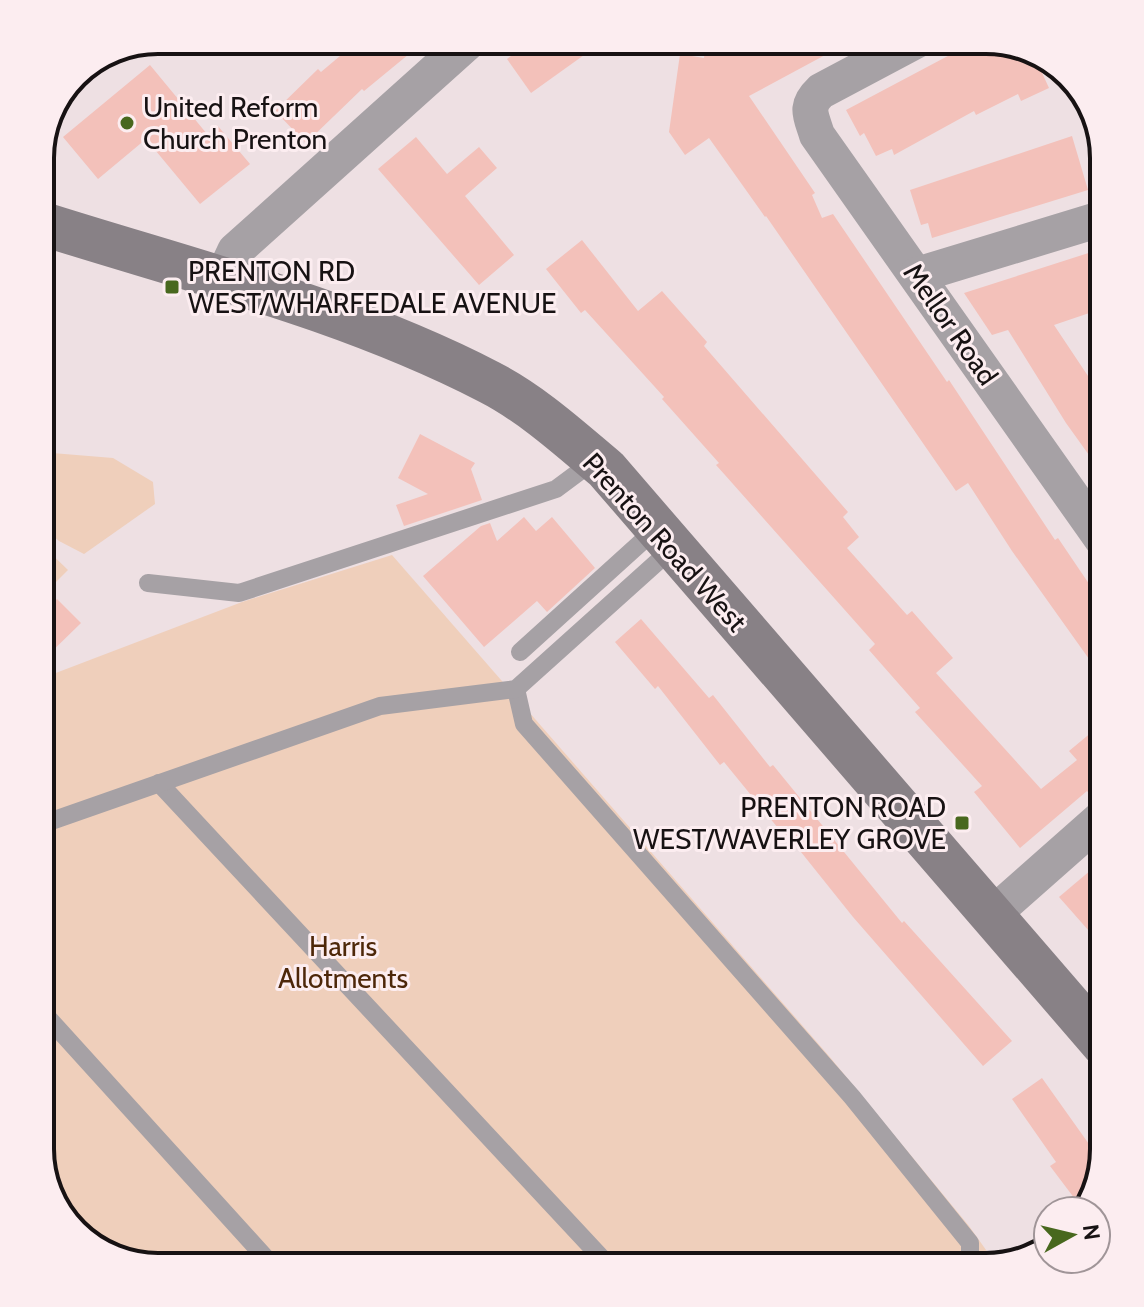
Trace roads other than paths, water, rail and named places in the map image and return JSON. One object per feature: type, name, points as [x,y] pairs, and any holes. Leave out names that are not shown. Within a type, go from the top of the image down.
[{"type":"street","points":[[222,279],[235,251],[454,54]]},
{"type":"street","name":"Mellor Road","points":[[891,54],[821,91],[811,101],[810,111],[817,135],[1090,522]]},
{"type":"street","points":[[917,275],[1090,222]]},
{"type":"street","name":"Prenton Road West","points":[[54,227],[222,279],[407,344],[491,383],[545,418],[595,460],[665,538],[1090,1029]]},
{"type":"street","points":[[992,915],[1090,828]]},
{"type":"lane","points":[[148,583],[239,593],[556,489],[595,460]]},
{"type":"lane","points":[[520,652],[665,538]]},
{"type":"lane","points":[[54,820],[380,706],[516,689],[665,538]]},
{"type":"lane","points":[[516,689],[524,724],[852,1097],[970,1243],[970,1253]]},
{"type":"lane","points":[[159,783],[597,1253]]},
{"type":"lane","points":[[54,1024],[261,1253]]},
{"type":"place","name":"United Reform Church Prenton","points":[[127,123]]},
{"type":"place","name":"PRENTON RD WEST/WHARFEDALE AVENUE","points":[[172,287]]},
{"type":"place","name":"PRENTON ROAD WEST/WAVERLEY GROVE","points":[[962,823]]},
{"type":"park label","name":"Harris Allotments","points":[[343,962]]}]
